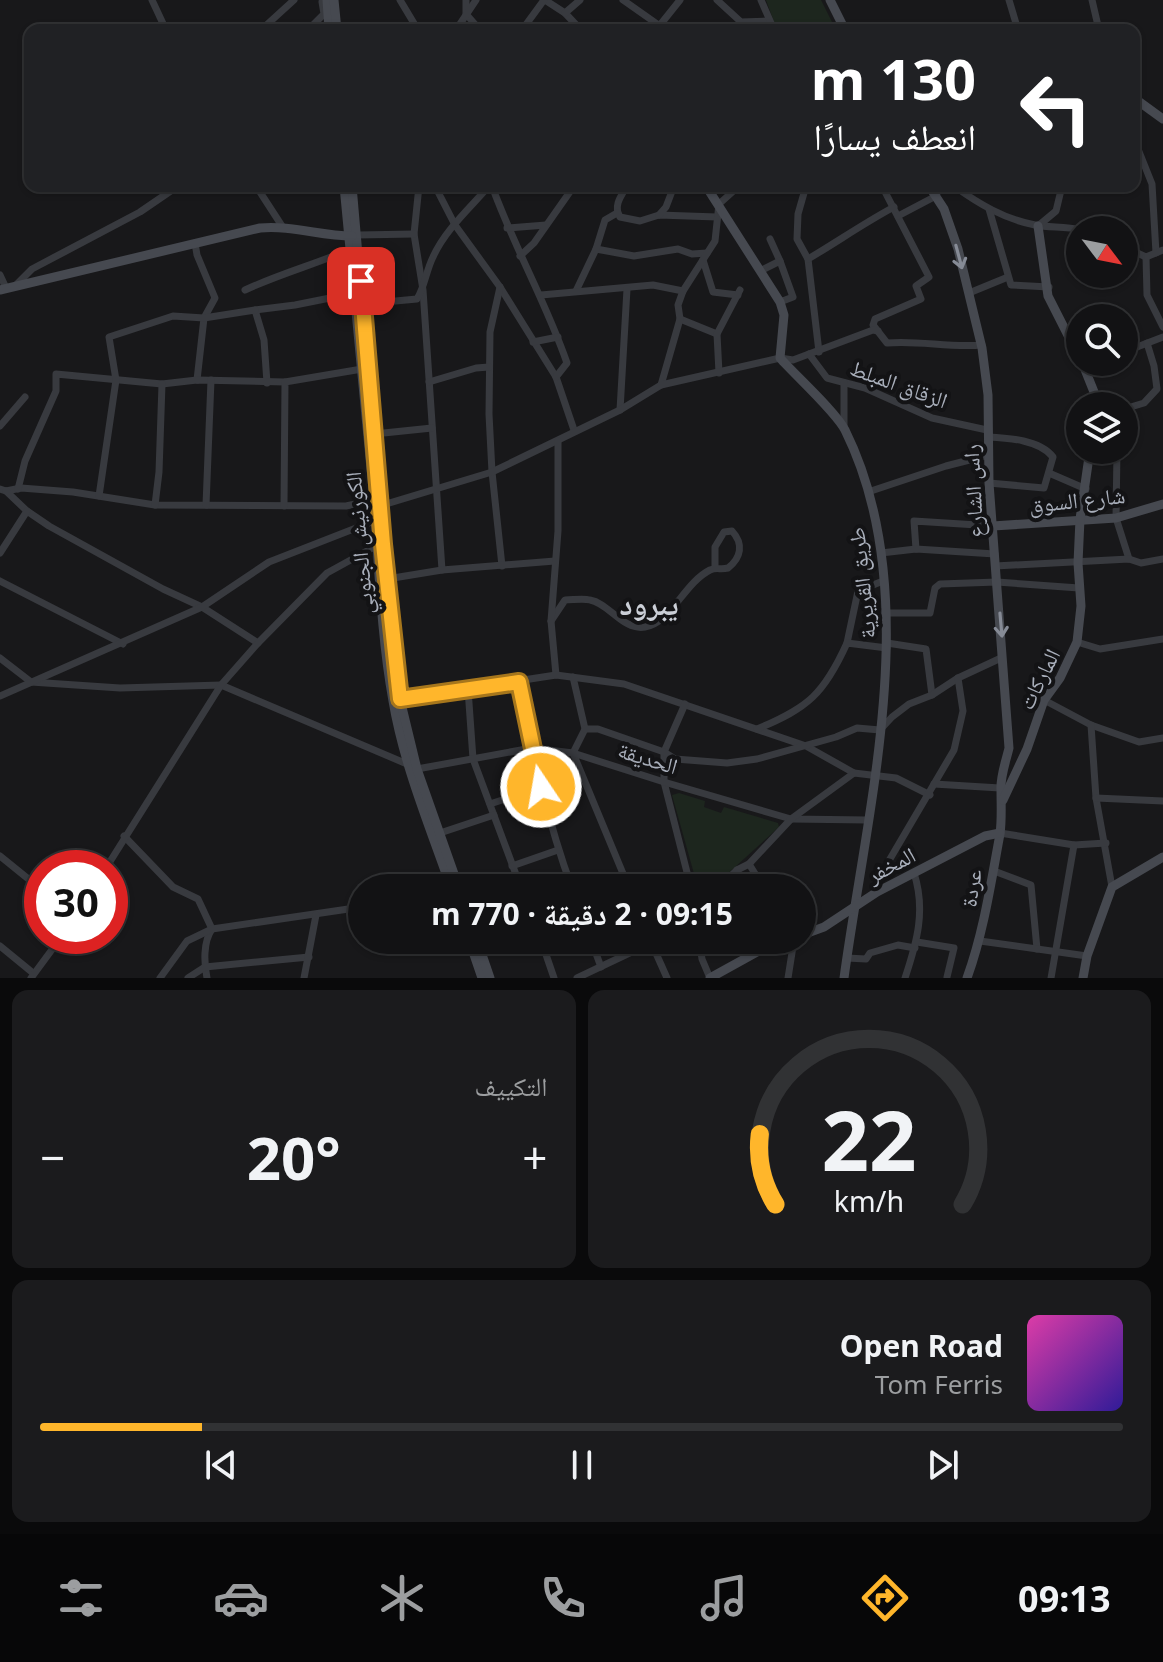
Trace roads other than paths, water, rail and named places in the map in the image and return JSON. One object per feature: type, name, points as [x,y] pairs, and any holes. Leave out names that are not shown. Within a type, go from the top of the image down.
[{"type":"street","points":[[152,0],[163,24]]},
{"type":"street","points":[[268,24],[294,0]]},
{"type":"street","points":[[400,0],[414,24]]},
{"type":"street","points":[[466,0],[466,14],[475,24]]},
{"type":"street","points":[[460,24],[476,0]]},
{"type":"street","points":[[526,24],[544,0],[565,13],[575,24]]},
{"type":"street","points":[[565,13],[579,0]]},
{"type":"street","points":[[623,0],[653,24]]},
{"type":"street","points":[[661,24],[680,0]]},
{"type":"street","points":[[717,0],[741,22],[769,21]]},
{"type":"street","points":[[761,0],[771,24]]},
{"type":"street","points":[[830,0],[842,24]]},
{"type":"street","points":[[1009,0],[1016,24]]},
{"type":"street","points":[[1092,0],[1098,24]]},
{"type":"street","points":[[314,24],[324,14],[326,1]]},
{"type":"street","points":[[326,1],[328,24]]},
{"type":"street","points":[[326,1],[335,24]]},
{"type":"street","points":[[1140,102],[1163,119]]},
{"type":"street","points":[[1138,253],[1146,257],[1160,252],[1152,184],[1140,154]]},
{"type":"street","points":[[1152,184],[1163,181]]},
{"type":"street","points":[[7,288],[32,269],[140,212],[169,192]]},
{"type":"street","points":[[260,192],[282,226]]},
{"type":"street","name":"الكورنيش الجنوبي","points":[[345,192],[363,304],[374,434],[374,521],[392,701],[407,764],[448,874]]},
{"type":"street","name":"الكورنيش الجنوبي","points":[[352,192],[354,236],[351,249],[362,369],[400,699],[417,769],[440,833],[450,874]]},
{"type":"street","points":[[418,192],[414,234],[423,290],[442,570]]},
{"type":"street","points":[[438,192],[455,225],[500,287],[556,377],[574,430]]},
{"type":"street","points":[[363,304],[417,299],[423,290],[433,256],[485,192]]},
{"type":"street","points":[[492,192],[541,295],[567,363],[556,377]]},
{"type":"street","points":[[520,256],[534,243],[570,192]]},
{"type":"street","points":[[623,192],[618,201],[617,213],[620,217],[640,221],[648,221],[659,215],[672,192]]},
{"type":"street","points":[[710,192],[780,302],[784,315],[780,358]]},
{"type":"street","points":[[661,385],[680,319],[678,305],[683,291],[715,241],[719,204],[732,192]]},
{"type":"street","points":[[804,192],[798,214],[797,239],[808,259],[819,352]]},
{"type":"street","points":[[885,192],[929,277],[916,286],[921,299],[875,319],[873,325],[887,343],[918,342],[957,348],[982,345]]},
{"type":"street","name":"راس الشارع","points":[[933,192],[949,223],[969,293],[982,345],[988,395],[989,483],[1009,748],[1000,788],[1002,801]]},
{"type":"street","points":[[898,216],[936,196],[938,192]]},
{"type":"street","points":[[963,192],[1012,220],[1066,229]]},
{"type":"street","points":[[1038,226],[1056,211],[1061,192]]},
{"type":"street","points":[[808,259],[894,207]]},
{"type":"street","points":[[989,209],[1011,285],[1049,287]]},
{"type":"street","points":[[576,291],[596,249],[605,220],[617,213]]},
{"type":"street","points":[[659,215],[717,217]]},
{"type":"street","points":[[507,228],[546,225]]},
{"type":"street","points":[[7,288],[195,243],[282,226],[354,236],[414,234]]},
{"type":"street","points":[[1038,226],[1048,296],[1066,331]]},
{"type":"street","points":[[770,239],[793,297],[780,302]]},
{"type":"street","points":[[195,243],[215,298],[204,318],[197,380]]},
{"type":"street","points":[[245,290],[351,249]]},
{"type":"street","points":[[596,249],[634,256],[678,249],[706,256]]},
{"type":"street","points":[[706,256],[713,292],[739,292],[717,334],[719,373]]},
{"type":"street","points":[[1146,257],[1147,295],[1163,327]]},
{"type":"street","points":[[760,271],[780,261]]},
{"type":"street","points":[[0,275],[7,288]]},
{"type":"street","points":[[969,293],[1008,277]]},
{"type":"street","points":[[541,295],[653,285],[683,291]]},
{"type":"street","points":[[500,287],[490,332],[489,367],[492,472],[502,566]]},
{"type":"street","points":[[620,410],[627,289]]},
{"type":"street","points":[[99,496],[116,380],[109,337],[173,316],[204,318],[355,293]]},
{"type":"street","points":[[255,310],[264,340],[267,383]]},
{"type":"street","points":[[680,319],[717,334]]},
{"type":"street","points":[[3,490],[99,496],[155,505],[376,505],[436,491],[492,472],[620,410],[661,385],[780,358],[793,360],[873,330],[878,331]]},
{"type":"street","points":[[533,342],[558,337]]},
{"type":"street","points":[[1138,347],[1163,337]]},
{"type":"street","points":[[1138,407],[1157,389],[1147,343]]},
{"type":"street","name":"الزقاق المبلط","points":[[809,354],[827,378],[865,388],[932,418],[1019,439],[1049,452],[1053,457],[1049,473]]},
{"type":"street","name":"طريق القريرية","points":[[780,358],[844,427],[868,492],[881,553],[887,646],[880,730],[844,978]]},
{"type":"street","points":[[429,382],[489,367]]},
{"type":"street","points":[[18,489],[25,461],[56,391],[56,374],[162,384],[197,380],[267,383],[362,369]]},
{"type":"street","points":[[206,505],[211,380]]},
{"type":"street","points":[[284,506],[285,382]]},
{"type":"street","points":[[844,383],[844,427]]},
{"type":"street","points":[[155,505],[162,384]]},
{"type":"street","points":[[0,426],[25,397]]},
{"type":"street","points":[[374,434],[432,428]]},
{"type":"street","points":[[556,675],[551,621],[558,531],[558,441]]},
{"type":"street","points":[[868,492],[989,455]]},
{"type":"street","name":"الماركات","points":[[1002,801],[1027,749],[1044,700],[1060,678],[1077,642],[1081,606],[1078,563],[1080,519],[1089,464]]},
{"type":"street","points":[[1117,464],[1116,518],[1129,559]]},
{"type":"street","points":[[989,483],[1044,488],[1049,473],[1086,489]]},
{"type":"street","points":[[3,490],[27,511],[163,589],[202,607],[258,643]]},
{"type":"street","name":"شارع السوق","points":[[993,526],[1116,518],[1163,504]]},
{"type":"street","points":[[0,553],[27,511]]},
{"type":"street","points":[[0,696],[202,607],[269,562],[374,521]]},
{"type":"street","points":[[916,549],[914,521],[993,526]]},
{"type":"street","points":[[551,621],[565,600],[592,600],[622,621],[638,628],[648,627],[661,620],[696,579],[715,568],[728,568],[736,561],[740,551],[739,539],[732,531],[724,532],[715,547],[715,568]]},
{"type":"street","points":[[116,850],[221,685],[327,573],[376,546]]},
{"type":"street","points":[[881,553],[916,549],[995,554]]},
{"type":"street","points":[[995,566],[1129,559],[1141,563],[1163,559]]},
{"type":"street","points":[[387,579],[442,570],[555,561]]},
{"type":"street","points":[[0,581],[123,644]]},
{"type":"street","points":[[755,730],[810,702],[833,675],[847,643],[858,591],[883,581]]},
{"type":"street","points":[[885,613],[930,613],[935,588],[940,584],[997,582],[1079,588]]},
{"type":"street","points":[[1077,642],[1100,649],[1163,639]]},
{"type":"street","points":[[847,643],[926,649],[932,695]]},
{"type":"street","points":[[0,658],[31,682],[120,688],[221,685],[407,764]]},
{"type":"street","points":[[585,729],[598,729],[664,752],[675,759],[727,763],[757,759],[857,728],[880,730],[909,704],[1001,658]]},
{"type":"street","points":[[400,699],[556,675],[624,684],[806,746],[854,773],[896,778],[930,795]]},
{"type":"street","points":[[573,677],[585,729],[573,753],[623,874]]},
{"type":"street","points":[[877,892],[880,876],[954,750],[963,711],[958,678]]},
{"type":"street","points":[[519,682],[541,787],[567,874]]},
{"type":"street","points":[[0,688],[9,692]]},
{"type":"street","points":[[468,689],[473,759],[515,874]]},
{"type":"street","points":[[1044,700],[1091,725],[1139,742],[1163,738]]},
{"type":"street","points":[[685,704],[664,752],[664,782],[687,874]]},
{"type":"street","points":[[1083,978],[1087,956],[1112,887],[1096,798],[1091,725]]},
{"type":"street","name":"الحديقة","points":[[417,769],[532,748],[573,753],[791,819],[867,820]]},
{"type":"street","points":[[733,874],[749,864],[791,819],[854,773]]},
{"type":"street","points":[[934,784],[1000,788]]},
{"type":"street","points":[[490,804],[541,787]]},
{"type":"street","points":[[1096,798],[1163,801]]},
{"type":"street","name":"عردة","points":[[967,978],[980,941],[994,871],[1002,801]]},
{"type":"street","points":[[440,833],[494,815]]},
{"type":"street","points":[[1000,833],[1074,845],[1106,843]]},
{"type":"street","name":"المخفر","points":[[816,930],[877,892],[985,836],[1000,833]]},
{"type":"street","points":[[124,836],[173,887],[198,899],[212,929]]},
{"type":"street","points":[[1051,978],[1074,845]]},
{"type":"street","points":[[512,866],[558,850]]},
{"type":"street","points":[[0,856],[24,875]]},
{"type":"street","points":[[1112,887],[1163,857]]},
{"type":"street","points":[[749,864],[755,874]]},
{"type":"street","points":[[737,870],[739,874]]},
{"type":"street","points":[[994,871],[1031,885],[1037,949]]},
{"type":"street","points":[[905,978],[916,945],[922,903],[914,873]]},
{"type":"street","points":[[160,978],[187,941],[212,929],[348,909]]},
{"type":"street","points":[[304,978],[316,915]]},
{"type":"street","points":[[207,978],[207,936],[212,929]]},
{"type":"street","points":[[980,941],[1087,956]]},
{"type":"street","points":[[847,958],[866,959],[870,953],[898,945],[954,948],[947,977]]},
{"type":"street","points":[[0,946],[32,975],[48,954]]},
{"type":"street","points":[[478,954],[482,978]]},
{"type":"street","points":[[481,954],[490,978]]},
{"type":"street","points":[[546,954],[554,978]]},
{"type":"street","points":[[596,954],[601,967]]},
{"type":"street","points":[[577,978],[627,954]]},
{"type":"street","points":[[658,954],[667,978]]},
{"type":"street","points":[[701,954],[710,978],[749,954]]},
{"type":"street","points":[[788,978],[790,954]]},
{"type":"street","points":[[188,978],[205,967],[309,957]]},
{"type":"district","name":"يبرود","points":[[649,605]]}]
